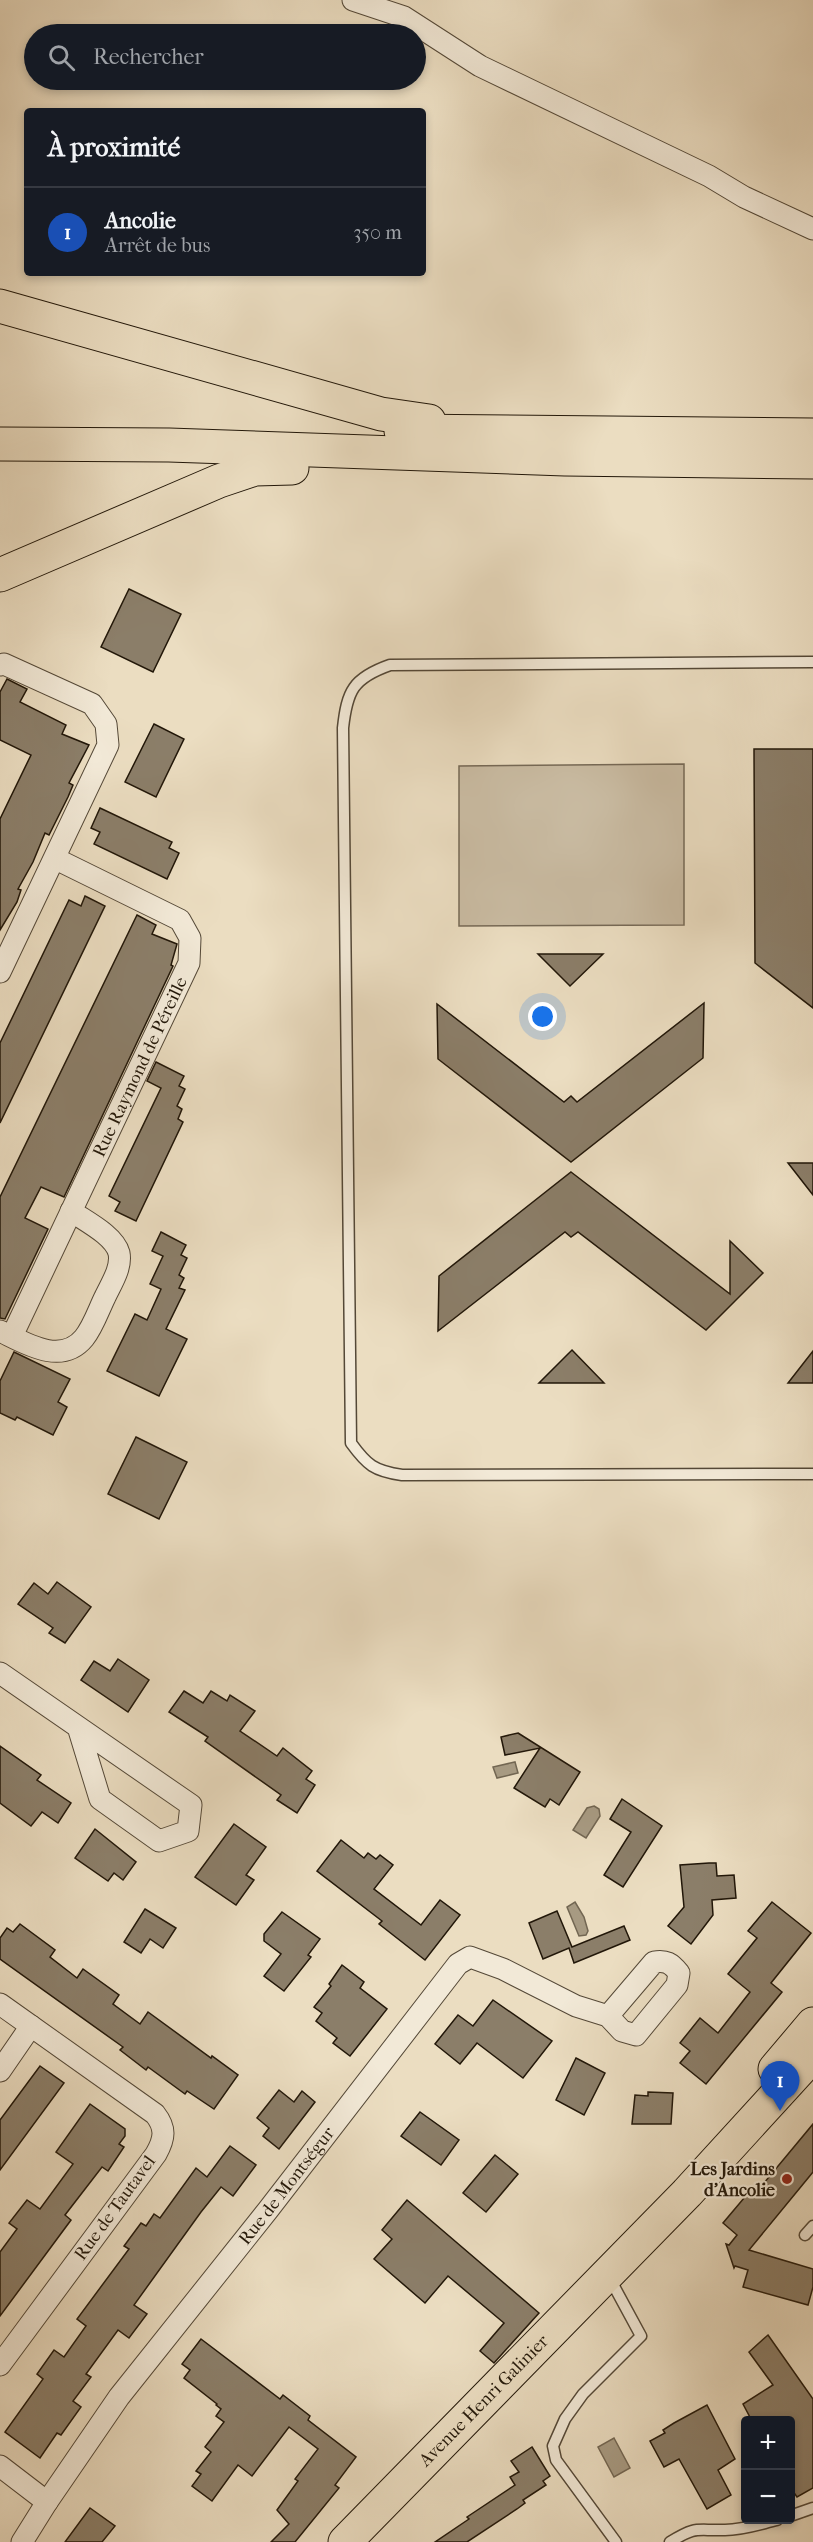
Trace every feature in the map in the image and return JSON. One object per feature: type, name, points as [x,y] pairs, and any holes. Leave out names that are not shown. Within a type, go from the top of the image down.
[{"type":"main road","points":[[0,306],[381,414],[517,432]]},
{"type":"main road","points":[[0,429],[813,435]]},
{"type":"main road","points":[[0,444],[169,445],[565,459],[813,462]]},
{"type":"main road","points":[[0,575],[219,481],[255,469],[565,459]]},
{"type":"main road","name":"Avenue Henri Galinier","points":[[345,2542],[615,2267],[803,2058],[813,2024]]},
{"type":"street","points":[[353,0],[404,17],[415,24]]},
{"type":"street","points":[[426,31],[480,66],[709,176],[744,197],[813,229]]},
{"type":"street","points":[[0,665],[4,664],[92,704],[106,724],[108,745],[0,972]]},
{"type":"street","name":"Rue Raymond de Péreille","points":[[6,1334],[70,1211],[189,963],[190,938],[180,920],[56,858]]},
{"type":"street","points":[[6,1334],[42,1350],[60,1352],[72,1348],[84,1338],[117,1272],[119,1253],[110,1239],[70,1211]]},
{"type":"street","points":[[0,1672],[191,1805],[188,1831],[159,1841],[100,1799],[78,1727]]},
{"type":"street","name":"Rue de Montségur","points":[[22,2542],[119,2397],[268,2210],[458,1964],[470,1957],[503,1969],[576,2006],[608,2016]]},
{"type":"street","name":"Rue de Tautavel","points":[[0,2004],[155,2114],[163,2124],[164,2140],[0,2365]]},
{"type":"street","points":[[0,2071],[32,2026]]},
{"type":"street","points":[[0,2466],[47,2502]]},
{"type":"lane","points":[[813,662],[390,665],[370,672],[346,700],[343,728],[351,1443],[366,1463],[381,1472],[402,1475],[813,1474]]},
{"type":"lane","points":[[805,2235],[813,2226]]},
{"type":"lane","points":[[615,2267],[641,2336],[583,2394],[565,2419],[553,2446],[556,2460],[616,2542]]},
{"type":"lane","points":[[795,2514],[813,2508]]},
{"type":"lane","points":[[670,2542],[699,2528],[725,2530],[761,2524]]},
{"type":"shaded area","points":[[684,764],[684,925],[459,926],[459,766]]},
{"type":"shaded area","points":[[515,1762],[518,1773],[497,1778],[493,1767]]},
{"type":"shaded area","points":[[594,1806],[599,1809],[600,1816],[586,1838],[573,1830],[587,1808]]},
{"type":"shaded area","points":[[575,1902],[584,1917],[588,1931],[586,1935],[579,1936],[567,1907]]},
{"type":"shaded area","points":[[614,2438],[630,2468],[614,2477],[598,2447]]},
{"type":"building","points":[[129,589],[181,614],[153,672],[101,647]]},
{"type":"building","points":[[7,679],[27,689],[20,702],[66,725],[62,734],[89,745],[69,783],[73,785],[68,797],[49,835],[45,833],[18,889],[21,890],[17,902],[0,930],[0,819],[31,755],[0,740],[0,692]]},
{"type":"building","points":[[154,724],[184,739],[156,797],[125,782]]},
{"type":"building","points":[[754,749],[813,749],[813,1008],[755,963]]},
{"type":"building","points":[[100,808],[172,842],[169,848],[179,853],[167,879],[94,844],[100,832],[91,828]]},
{"type":"building","points":[[85,896],[105,906],[0,1123],[0,1043],[69,900],[81,906]]},
{"type":"building","points":[[137,915],[156,925],[152,934],[177,944],[171,965],[173,966],[64,1197],[41,1187],[25,1218],[48,1229],[5,1319],[0,1318],[0,1197]]},
{"type":"building","points":[[538,954],[603,954],[570,986]]},
{"type":"building","points":[[704,1003],[703,1058],[571,1162],[438,1059],[437,1004],[564,1102],[571,1096],[577,1102]]},
{"type":"building","points":[[156,1062],[184,1076],[179,1086],[185,1089],[177,1106],[182,1109],[178,1119],[183,1122],[136,1221],[115,1211],[120,1202],[109,1196],[161,1088],[147,1081]]},
{"type":"building","points":[[788,1163],[813,1163],[813,1195]]},
{"type":"building","points":[[571,1172],[730,1294],[730,1241],[763,1273],[706,1330],[578,1232],[571,1237],[565,1232],[438,1331],[439,1276]]},
{"type":"building","points":[[161,1232],[186,1245],[181,1255],[187,1258],[179,1275],[184,1278],[179,1288],[185,1290],[166,1329],[187,1339],[159,1396],[107,1371],[135,1314],[147,1320],[161,1289],[150,1284],[163,1256],[152,1251]]},
{"type":"building","points":[[572,1350],[604,1383],[539,1383]]},
{"type":"building","points":[[813,1351],[813,1383],[788,1383]]},
{"type":"building","points":[[14,1352],[70,1379],[58,1402],[67,1407],[53,1435],[17,1417],[15,1420],[0,1413],[0,1381]]},
{"type":"building","points":[[136,1437],[187,1462],[159,1519],[108,1494]]},
{"type":"building","points":[[57,1582],[91,1607],[65,1643],[49,1633],[53,1628],[18,1604],[34,1583],[48,1594]]},
{"type":"building","points":[[118,1659],[149,1680],[128,1712],[81,1680],[94,1661],[110,1671]]},
{"type":"building","points":[[184,1691],[203,1703],[211,1691],[227,1701],[230,1695],[255,1711],[240,1731],[277,1756],[283,1748],[312,1771],[306,1779],[315,1785],[297,1813],[277,1800],[281,1795],[205,1741],[208,1737],[169,1712]]},
{"type":"building","points":[[518,1733],[580,1772],[559,1805],[550,1799],[545,1807],[514,1788],[540,1748],[505,1755],[501,1737]]},
{"type":"building","points":[[0,1746],[41,1775],[37,1780],[71,1803],[58,1823],[42,1812],[31,1826],[0,1803]]},
{"type":"building","points":[[622,1799],[662,1826],[623,1887],[604,1875],[631,1832],[610,1819]]},
{"type":"building","points":[[234,1824],[266,1847],[246,1875],[254,1880],[236,1905],[195,1877]]},
{"type":"building","points":[[95,1829],[136,1862],[123,1880],[114,1873],[108,1881],[75,1858]]},
{"type":"building","points":[[341,1840],[364,1858],[368,1853],[376,1859],[380,1855],[393,1865],[374,1889],[421,1925],[440,1900],[460,1915],[425,1960],[379,1924],[382,1921],[317,1871]]},
{"type":"building","points":[[716,1863],[717,1876],[734,1875],[736,1898],[712,1900],[713,1915],[691,1944],[668,1926],[684,1907],[680,1865]]},
{"type":"building","points":[[772,1902],[811,1933],[771,1983],[782,1992],[706,2084],[680,2063],[690,2051],[680,2043],[700,2018],[718,2033],[750,1992],[728,1974],[757,1938],[748,1931]]},
{"type":"building","points":[[145,1909],[176,1928],[163,1948],[150,1939],[141,1953],[124,1942]]},
{"type":"building","points":[[557,1911],[572,1947],[624,1926],[630,1940],[574,1963],[569,1948],[543,1959],[529,1923]]},
{"type":"building","points":[[282,1912],[320,1939],[308,1955],[311,1957],[284,1991],[264,1976],[281,1954],[264,1941],[264,1934]]},
{"type":"building","points":[[20,1924],[55,1950],[50,1957],[77,1978],[83,1969],[119,1995],[113,2004],[140,2024],[148,2012],[238,2075],[214,2109],[187,2091],[185,2094],[148,2067],[146,2070],[120,2050],[123,2047],[0,1959],[0,1938],[7,1928],[13,1932]]},
{"type":"building","points":[[342,1965],[364,1982],[360,1988],[387,2009],[350,2056],[333,2043],[337,2038],[316,2021],[322,2013],[314,2007],[331,1986],[329,1984]]},
{"type":"building","points":[[493,2000],[552,2041],[523,2078],[477,2043],[460,2064],[435,2044],[458,2015],[473,2026]]},
{"type":"building","points":[[576,2058],[605,2073],[584,2115],[556,2100]]},
{"type":"building","points":[[40,2066],[64,2083],[0,2170],[0,2120]]},
{"type":"building","points":[[279,2090],[294,2102],[302,2091],[315,2102],[279,2149],[263,2136],[269,2128],[257,2118]]},
{"type":"building","points":[[648,2092],[673,2093],[671,2124],[632,2124],[635,2095],[648,2096]]},
{"type":"building","points":[[90,2104],[125,2129],[125,2136],[119,2144],[124,2147],[108,2171],[102,2167],[65,2215],[71,2220],[0,2316],[0,2252],[17,2229],[9,2223],[27,2200],[40,2209],[73,2164],[56,2152]]},
{"type":"building","points":[[420,2112],[459,2140],[441,2165],[401,2136]]},
{"type":"building","points":[[813,2124],[813,2172],[749,2250],[813,2269],[813,2287],[808,2305],[743,2287],[748,2270],[735,2266],[734,2268],[726,2244],[729,2245],[737,2235],[723,2223],[755,2185],[759,2189]]},
{"type":"building","points":[[230,2146],[256,2165],[233,2196],[221,2187],[201,2212],[134,2305],[147,2314],[129,2338],[118,2330],[86,2374],[91,2377],[73,2401],[81,2407],[61,2435],[57,2433],[40,2458],[5,2432],[43,2379],[37,2374],[54,2350],[64,2357],[86,2326],[77,2319],[129,2249],[124,2246],[141,2223],[146,2226],[154,2214],[160,2218],[196,2168],[207,2177]]},
{"type":"building","points":[[495,2155],[518,2174],[486,2212],[463,2193]]},
{"type":"building","points":[[407,2200],[539,2313],[494,2363],[480,2351],[504,2323],[448,2276],[425,2303],[374,2259],[392,2239],[382,2230]]},
{"type":"building","points":[[768,2335],[813,2399],[813,2488],[797,2497],[795,2494],[795,2416],[749,2416],[743,2404],[773,2385],[749,2352]]},
{"type":"building","points":[[201,2339],[280,2399],[283,2395],[310,2416],[308,2420],[356,2457],[335,2485],[339,2488],[295,2542],[271,2542],[289,2524],[277,2510],[298,2481],[295,2479],[318,2449],[289,2427],[252,2476],[238,2465],[212,2501],[192,2486],[201,2474],[196,2471],[211,2452],[205,2447],[224,2422],[216,2416],[221,2409],[217,2404],[184,2378],[190,2370],[182,2364]]},
{"type":"building","points":[[707,2405],[735,2459],[718,2470],[731,2495],[707,2509],[679,2459],[664,2467],[650,2441],[665,2433],[663,2430],[674,2423]]},
{"type":"building","points":[[532,2447],[550,2476],[543,2481],[546,2485],[523,2500],[525,2503],[517,2509],[467,2542],[435,2542],[515,2485],[510,2477],[519,2472],[511,2461]]},
{"type":"building","points":[[90,2508],[115,2526],[102,2542],[65,2542]]},
{"type":"place","name":"Ancolie","points":[[780,2111]]},
{"type":"place","name":"Les Jardins d'Ancolie","points":[[787,2179]]}]
